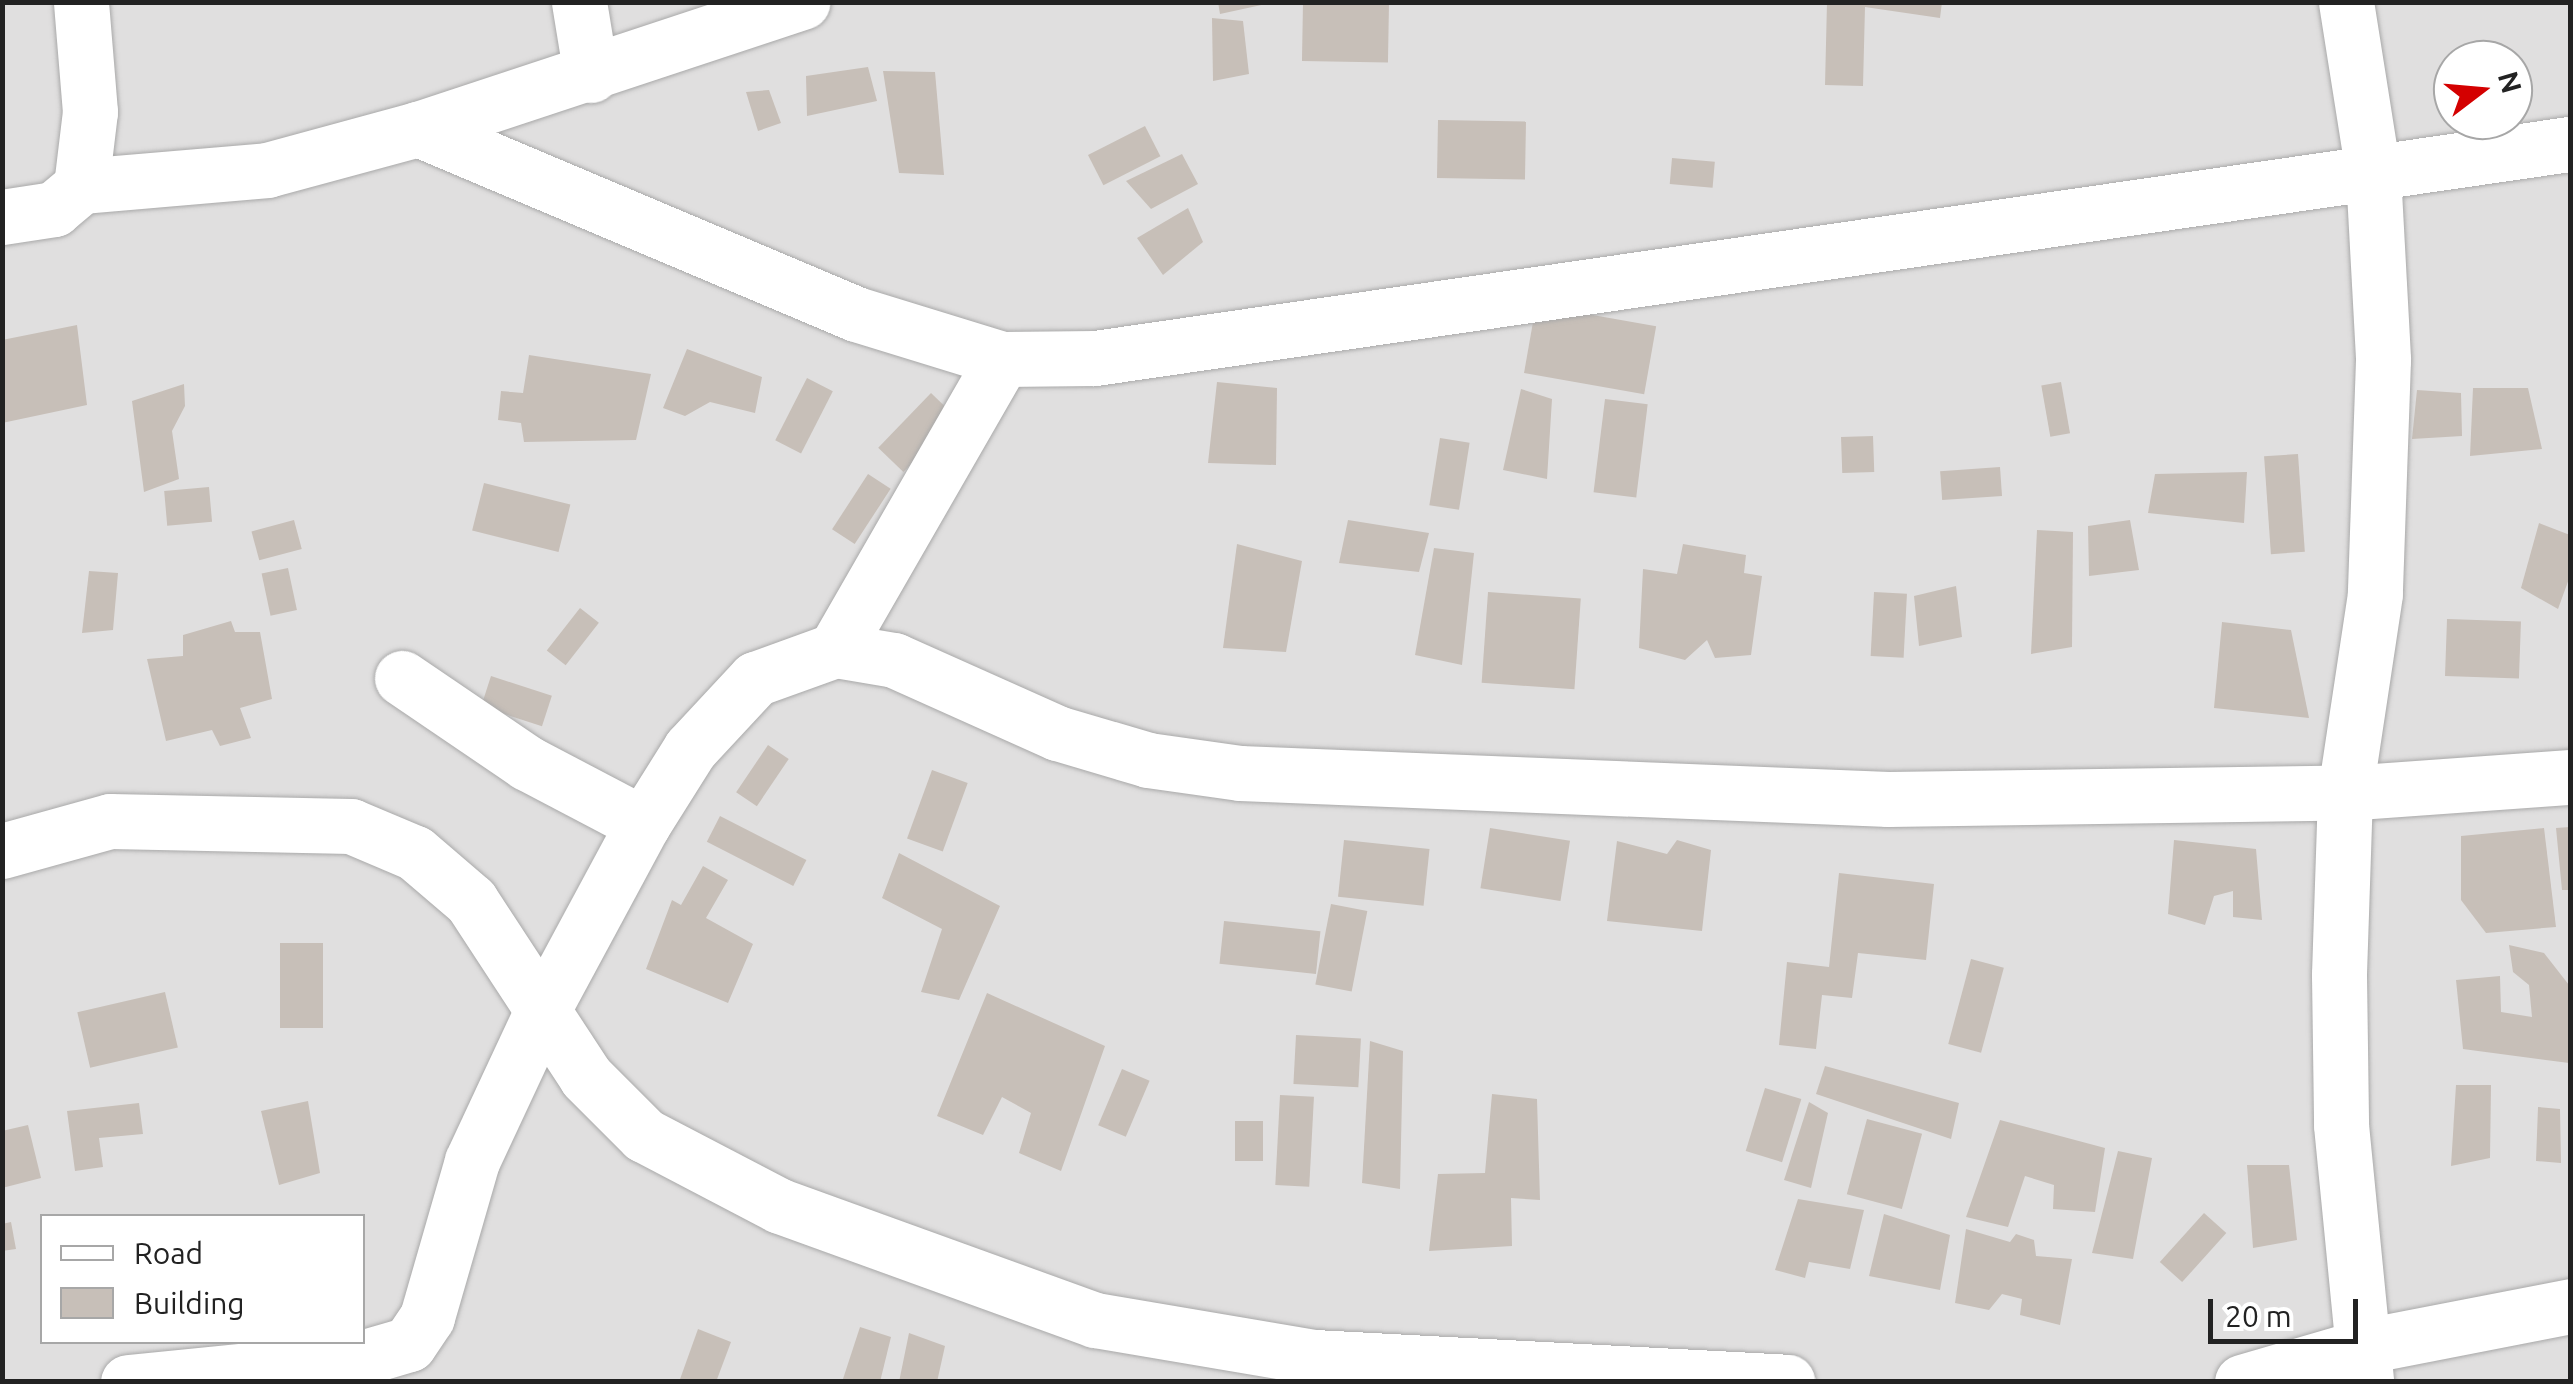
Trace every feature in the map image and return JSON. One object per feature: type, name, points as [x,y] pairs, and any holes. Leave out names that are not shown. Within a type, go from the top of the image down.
[{"type":"street","points":[[80,2],[90,112],[80,186]]},
{"type":"street","points":[[579,2],[591,74]]},
{"type":"street","points":[[2,218],[54,210],[80,186],[266,170],[418,129],[803,2]]},
{"type":"street","points":[[2346,2],[2373,172],[2381,477],[2375,594],[2345,792],[2341,1125],[2366,1364]]},
{"type":"street","points":[[418,129],[856,314],[1002,359],[1094,358],[2570,144]]},
{"type":"street","points":[[836,650],[1002,359]]},
{"type":"street","points":[[128,1382],[358,1359],[409,1344],[428,1317],[472,1162],[540,1015],[643,824],[690,750],[755,680],[836,650],[894,660],[1057,733],[1148,760],[1240,773],[1888,799],[2345,792],[2570,778]]},
{"type":"street","points":[[402,678],[527,763],[643,824]]},
{"type":"street","points":[[2,850],[110,822],[352,826],[415,853],[471,901],[540,1015],[586,1078],[644,1135],[720,1180],[964,1277],[1095,1320],[1314,1357],[1787,1382]]},
{"type":"street","points":[[2242,1382],[2366,1364],[2570,1306]]},
{"type":"shaded area","points":[[3,3],[2570,3],[2570,1381],[3,1381]]},
{"type":"building","points":[[1218,2],[1266,2],[1266,4],[1220,14]]},
{"type":"building","points":[[1303,2],[1389,4],[1388,62],[1302,61]]},
{"type":"building","points":[[1827,2],[1942,2],[1940,18],[1865,7],[1863,86],[1825,85]]},
{"type":"building","points":[[1212,18],[1243,21],[1249,74],[1213,81]]},
{"type":"building","points":[[868,67],[877,101],[807,116],[806,76]]},
{"type":"building","points":[[883,71],[935,72],[944,175],[899,173]]},
{"type":"building","points":[[769,90],[781,123],[758,131],[746,92]]},
{"type":"building","points":[[1438,120],[1526,122],[1525,180],[1437,178]]},
{"type":"building","points":[[1145,126],[1160,156],[1103,185],[1088,155]]},
{"type":"building","points":[[1182,154],[1198,184],[1151,209],[1126,181]]},
{"type":"building","points":[[1672,158],[1715,162],[1713,188],[1670,184]]},
{"type":"building","points":[[1188,208],[1203,242],[1163,275],[1137,238]]},
{"type":"building","points":[[1536,305],[1656,326],[1644,394],[1524,373]]},
{"type":"building","points":[[77,325],[87,405],[2,423],[2,340]]},
{"type":"building","points":[[687,349],[762,377],[755,413],[710,402],[685,416],[663,408]]},
{"type":"building","points":[[529,355],[651,374],[636,440],[524,442],[521,423],[498,420],[501,391],[523,393]]},
{"type":"building","points":[[807,378],[833,391],[801,454],[775,440]]},
{"type":"building","points":[[1217,382],[1277,388],[1276,465],[1208,463]]},
{"type":"building","points":[[2061,382],[2070,433],[2050,437],[2041,385]]},
{"type":"building","points":[[184,384],[185,406],[172,431],[179,479],[144,492],[132,401]]},
{"type":"building","points":[[2473,388],[2528,388],[2542,449],[2470,456]]},
{"type":"building","points":[[1521,389],[1552,399],[1547,479],[1503,470]]},
{"type":"building","points":[[2417,390],[2461,393],[2462,436],[2412,439]]},
{"type":"building","points":[[931,393],[956,417],[903,472],[878,448]]},
{"type":"building","points":[[1605,399],[1648,404],[1636,498],[1594,492]]},
{"type":"building","points":[[1873,436],[1874,472],[1842,473],[1841,437]]},
{"type":"building","points":[[1440,438],[1470,443],[1459,510],[1429,505]]},
{"type":"building","points":[[2298,454],[2305,552],[2271,554],[2264,456]]},
{"type":"building","points":[[2000,467],[2002,496],[1942,500],[1940,471]]},
{"type":"building","points":[[2247,472],[2244,523],[2148,513],[2155,474]]},
{"type":"building","points":[[868,474],[891,489],[855,544],[832,529]]},
{"type":"building","points":[[484,483],[570,505],[559,552],[472,531]]},
{"type":"building","points":[[209,487],[212,522],[167,526],[164,491]]},
{"type":"building","points":[[294,520],[302,549],[259,560],[251,531]]},
{"type":"building","points":[[1348,520],[1429,533],[1419,572],[1339,563]]},
{"type":"building","points":[[2130,520],[2139,570],[2089,576],[2088,526]]},
{"type":"building","points":[[2539,523],[2570,535],[2570,576],[2558,609],[2521,588]]},
{"type":"building","points":[[2037,530],[2073,532],[2072,647],[2031,654]]},
{"type":"building","points":[[1237,544],[1302,561],[1286,652],[1223,648]]},
{"type":"building","points":[[1683,544],[1746,555],[1744,573],[1762,576],[1751,655],[1715,658],[1707,640],[1685,660],[1639,648],[1643,569],[1677,574]]},
{"type":"building","points":[[1434,548],[1474,553],[1462,665],[1415,655]]},
{"type":"building","points":[[288,568],[297,610],[271,616],[262,574]]},
{"type":"building","points":[[89,571],[118,573],[113,630],[82,633]]},
{"type":"building","points":[[1956,586],[1962,637],[1919,646],[1914,596]]},
{"type":"building","points":[[1488,592],[1581,598],[1574,689],[1482,683]]},
{"type":"building","points":[[1874,592],[1907,594],[1904,658],[1871,656]]},
{"type":"building","points":[[580,608],[599,623],[566,665],[547,651]]},
{"type":"building","points":[[2447,619],[2521,622],[2519,679],[2445,676]]},
{"type":"building","points":[[231,621],[235,632],[260,632],[272,699],[240,708],[251,738],[220,746],[212,730],[166,741],[147,659],[183,656],[183,635]]},
{"type":"building","points":[[2222,622],[2291,630],[2309,718],[2214,708]]},
{"type":"building","points":[[491,676],[552,696],[542,726],[481,706]]},
{"type":"building","points":[[768,745],[789,759],[757,806],[736,792]]},
{"type":"building","points":[[932,770],[968,783],[943,852],[907,839]]},
{"type":"building","points":[[720,816],[806,860],[793,886],[707,842]]},
{"type":"building","points":[[2570,827],[2570,890],[2562,890],[2556,828]]},
{"type":"building","points":[[1490,828],[1570,841],[1560,901],[1480,888]]},
{"type":"building","points":[[2544,828],[2556,927],[2486,933],[2461,900],[2461,836]]},
{"type":"building","points":[[1344,840],[1430,849],[1424,906],[1338,897]]},
{"type":"building","points":[[1677,840],[1711,850],[1702,931],[1607,921],[1617,841],[1667,854]]},
{"type":"building","points":[[2174,840],[2256,849],[2262,920],[2233,917],[2233,891],[2214,896],[2205,925],[2168,914]]},
{"type":"building","points":[[899,853],[1000,906],[959,1000],[921,992],[942,929],[882,898]]},
{"type":"building","points":[[703,866],[728,880],[706,918],[753,944],[728,1003],[646,969],[672,900],[681,905]]},
{"type":"building","points":[[1839,873],[1934,884],[1926,960],[1858,953],[1852,998],[1822,995],[1816,1049],[1779,1045],[1787,962],[1829,967]]},
{"type":"building","points":[[1331,904],[1367,911],[1352,992],[1315,984]]},
{"type":"building","points":[[1224,921],[1320,931],[1316,974],[1220,964]]},
{"type":"building","points":[[280,943],[323,943],[323,1028],[280,1028]]},
{"type":"building","points":[[2509,945],[2544,953],[2569,985],[2569,1063],[2463,1049],[2456,980],[2500,976],[2501,1012],[2532,1017],[2529,985],[2513,972]]},
{"type":"building","points":[[1971,959],[2004,968],[1981,1053],[1948,1044]]},
{"type":"building","points":[[165,992],[178,1048],[90,1068],[77,1012]]},
{"type":"building","points":[[987,993],[1105,1046],[1061,1171],[1019,1153],[1031,1113],[1002,1097],[983,1135],[937,1116]]},
{"type":"building","points":[[1296,1035],[1361,1038],[1358,1087],[1293,1084]]},
{"type":"building","points":[[1370,1041],[1403,1051],[1400,1189],[1362,1183]]},
{"type":"building","points":[[1825,1066],[1959,1103],[1951,1139],[1816,1094]]},
{"type":"building","points":[[1122,1069],[1150,1081],[1126,1137],[1098,1125]]},
{"type":"building","points":[[2456,1085],[2491,1085],[2490,1158],[2451,1166]]},
{"type":"building","points":[[1765,1088],[1801,1099],[1782,1162],[1746,1151]]},
{"type":"building","points":[[1492,1094],[1537,1099],[1540,1200],[1511,1198],[1512,1246],[1429,1251],[1438,1174],[1485,1173]]},
{"type":"building","points":[[1280,1095],[1314,1097],[1309,1187],[1275,1185]]},
{"type":"building","points":[[308,1101],[320,1173],[279,1185],[261,1111]]},
{"type":"building","points":[[1809,1102],[1828,1113],[1811,1188],[1784,1180]]},
{"type":"building","points":[[139,1103],[143,1134],[99,1138],[103,1167],[75,1171],[67,1111]]},
{"type":"building","points":[[2538,1107],[2560,1109],[2561,1163],[2536,1161]]},
{"type":"building","points":[[1867,1119],[1922,1134],[1902,1209],[1847,1194]]},
{"type":"building","points":[[2000,1120],[2105,1148],[2095,1212],[2053,1209],[2054,1185],[2025,1176],[2008,1227],[1966,1217]]},
{"type":"building","points":[[1235,1121],[1263,1121],[1263,1161],[1235,1161]]},
{"type":"building","points":[[28,1125],[41,1178],[2,1188],[2,1131]]},
{"type":"building","points":[[2118,1151],[2152,1158],[2133,1259],[2092,1253]]},
{"type":"building","points":[[2247,1165],[2289,1165],[2297,1240],[2253,1248]]},
{"type":"building","points":[[1798,1199],[1864,1210],[1850,1269],[1809,1262],[1805,1278],[1775,1270]]},
{"type":"building","points":[[2204,1213],[2226,1233],[2182,1282],[2160,1262]]},
{"type":"building","points":[[1884,1214],[1950,1235],[1940,1290],[1869,1276]]},
{"type":"building","points":[[11,1222],[16,1249],[2,1251],[2,1224]]},
{"type":"building","points":[[1966,1229],[2010,1242],[2016,1234],[2034,1240],[2036,1256],[2072,1259],[2060,1325],[2020,1315],[2022,1299],[2002,1294],[1989,1310],[1955,1303]]},
{"type":"building","points":[[860,1327],[891,1337],[880,1382],[842,1382]]},
{"type":"building","points":[[698,1329],[731,1342],[716,1382],[679,1382]]},
{"type":"building","points":[[909,1333],[945,1346],[937,1382],[899,1382]]}]
